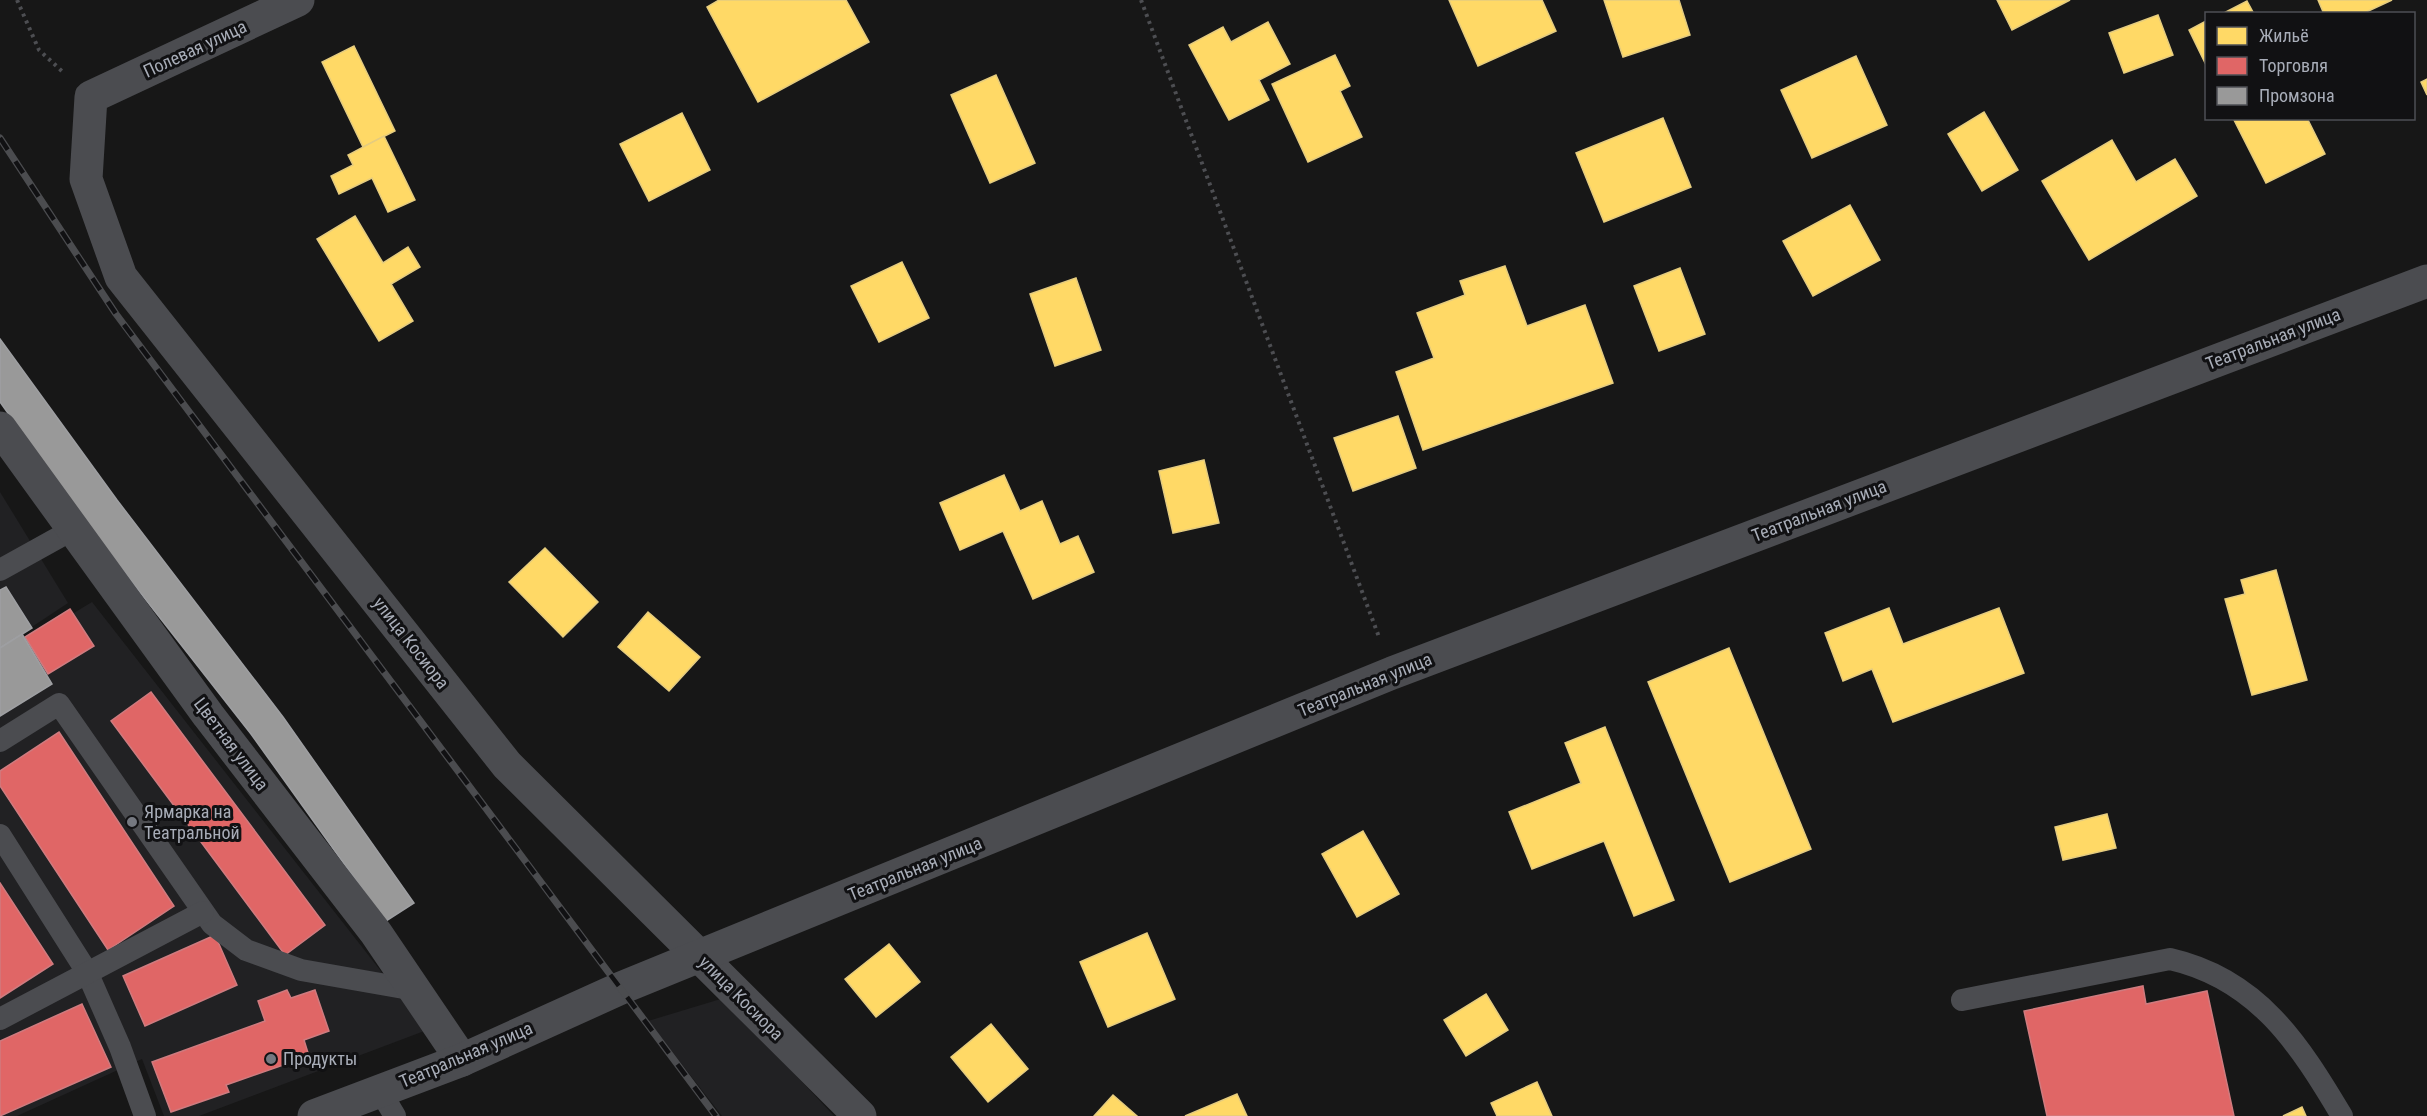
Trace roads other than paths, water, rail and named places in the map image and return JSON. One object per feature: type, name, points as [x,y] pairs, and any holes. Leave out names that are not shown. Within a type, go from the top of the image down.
[{"type":"street","name":"Полевая улица","points":[[92,97],[298,0]]},
{"type":"street","name":"улица Косиора","points":[[92,97],[86,179],[121,277],[507,765],[860,1116]]},
{"type":"street","name":"Театральная улица","points":[[314,1116],[388,1103],[462,1060],[621,988],[1392,673],[2427,281]]},
{"type":"street","name":"Цветная улица","points":[[0,428],[208,715],[376,933],[462,1060]]},
{"type":"lane","points":[[0,570],[72,530]]},
{"type":"lane","points":[[0,741],[59,704],[212,924],[246,950],[301,970],[415,990]]},
{"type":"lane","points":[[0,835],[87,972],[120,1047],[145,1116]]},
{"type":"lane","points":[[0,1019],[203,912]]},
{"type":"lane","points":[[1962,1000],[2170,959],[2194,964],[2224,980],[2286,1029],[2310,1062],[2342,1116]]},
{"type":"railway","points":[[0,138],[116,314],[716,1116]]},
{"type":"place","name":"Ярмарка на Театральной","points":[[132,822]]},
{"type":"place","name":"Продукты","points":[[271,1059]]}]
